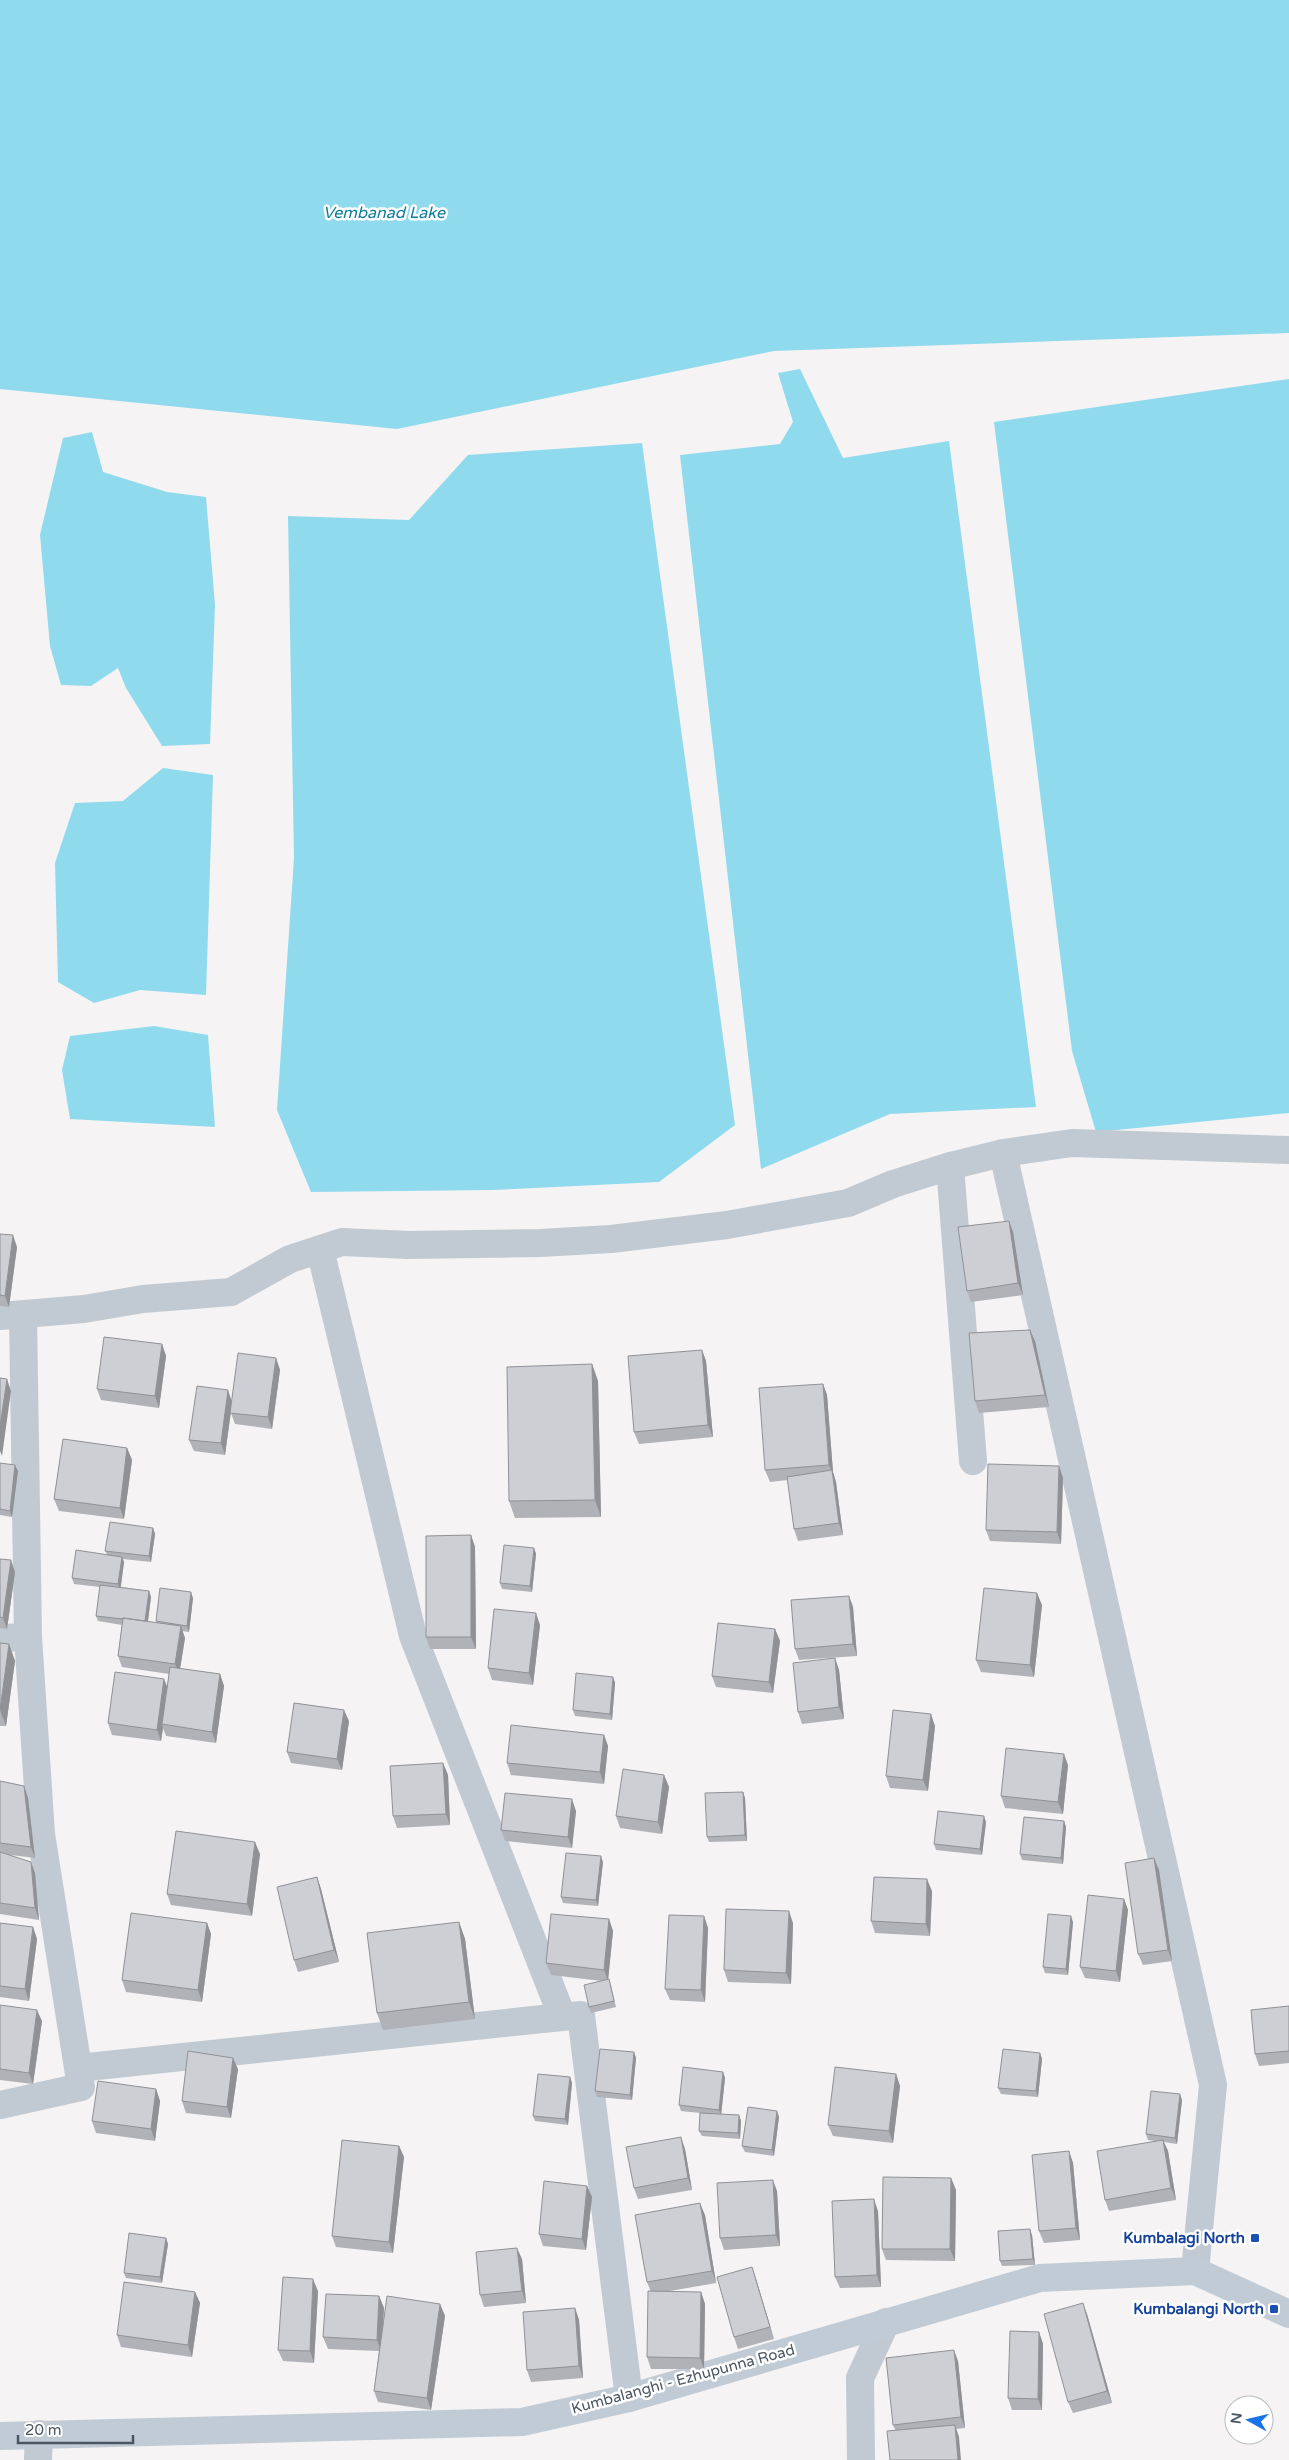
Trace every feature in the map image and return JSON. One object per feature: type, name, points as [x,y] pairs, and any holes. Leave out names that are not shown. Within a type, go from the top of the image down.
[{"type":"main road","name":"Kumbalanghi - Ezhupunna Road","points":[[0,2436],[38,2447],[522,2422],[629,2398],[1040,2278],[1195,2271],[1289,2314]]},
{"type":"street","points":[[0,2105],[81,2087],[42,1834],[28,1637],[11,1316],[84,1309],[142,1299],[231,1292],[290,1259],[342,1242],[409,1245],[505,1245],[662,1234],[727,1225],[848,1203],[894,1184],[950,1166],[1003,1153],[1072,1143],[1289,1150]]},
{"type":"street","points":[[1003,1153],[1213,2085],[1195,2271]]},
{"type":"street","points":[[950,1166],[973,1461]]},
{"type":"street","points":[[320,1249],[413,1636],[562,2016]]},
{"type":"street","points":[[0,1638],[28,1637]]},
{"type":"street","points":[[78,2068],[581,2015],[629,2398]]},
{"type":"street","points":[[861,2460],[860,2378],[886,2322]]},
{"type":"water","name":"Vembanad Lake","points":[[0,0],[1289,0],[1289,333],[774,351],[397,429],[0,389]]},
{"type":"water","points":[[800,369],[843,458],[949,441],[1036,1107],[890,1114],[761,1169],[680,455],[780,444],[793,422],[778,373]]},
{"type":"water","points":[[1289,379],[1289,1113],[1096,1132],[1072,1051],[994,422]]},
{"type":"water","points":[[92,432],[103,472],[167,492],[206,497],[215,605],[210,744],[162,746],[126,688],[118,668],[91,686],[61,685],[50,646],[40,535],[63,438]]},
{"type":"water","points":[[642,443],[735,1125],[659,1182],[492,1190],[311,1192],[277,1110],[294,858],[288,516],[409,520],[468,455]]},
{"type":"water","points":[[163,768],[213,775],[206,995],[140,990],[94,1003],[58,982],[55,863],[75,803],[123,801]]},
{"type":"water","points":[[154,1026],[208,1035],[215,1127],[70,1119],[62,1070],[70,1036]]},
{"type":"building","points":[[1009,1221],[1018,1283],[967,1291],[958,1227]]},
{"type":"building","points":[[0,1234],[13,1235],[5,1296],[0,1295]]},
{"type":"building","points":[[1030,1330],[1045,1395],[975,1401],[969,1333]]},
{"type":"building","points":[[104,1337],[162,1344],[155,1396],[97,1389]]},
{"type":"building","points":[[702,1350],[708,1425],[634,1432],[628,1356]]},
{"type":"building","points":[[238,1353],[276,1358],[268,1417],[230,1413]]},
{"type":"building","points":[[592,1364],[595,1500],[509,1501],[507,1367]]},
{"type":"building","points":[[0,1378],[7,1379],[0,1426]]},
{"type":"building","points":[[823,1384],[829,1465],[765,1470],[759,1388]]},
{"type":"building","points":[[197,1386],[228,1390],[221,1443],[189,1440]]},
{"type":"building","points":[[63,1439],[127,1448],[120,1508],[54,1499]]},
{"type":"building","points":[[0,1463],[15,1465],[10,1511],[0,1509]]},
{"type":"building","points":[[988,1464],[1059,1466],[1057,1532],[986,1530]]},
{"type":"building","points":[[832,1470],[839,1523],[794,1529],[787,1477]]},
{"type":"building","points":[[110,1522],[153,1528],[149,1556],[105,1551]]},
{"type":"building","points":[[471,1535],[471,1637],[426,1637],[426,1536]]},
{"type":"building","points":[[504,1545],[534,1548],[530,1586],[500,1583]]},
{"type":"building","points":[[76,1550],[122,1557],[118,1584],[72,1578]]},
{"type":"building","points":[[0,1559],[11,1560],[3,1618],[0,1617]]},
{"type":"building","points":[[100,1585],[149,1591],[145,1621],[96,1616]]},
{"type":"building","points":[[160,1588],[191,1592],[187,1626],[156,1621]]},
{"type":"building","points":[[984,1588],[1037,1593],[1030,1665],[976,1660]]},
{"type":"building","points":[[849,1596],[853,1644],[795,1649],[791,1600]]},
{"type":"building","points":[[494,1609],[536,1613],[529,1673],[488,1668]]},
{"type":"building","points":[[123,1618],[181,1626],[175,1664],[118,1656]]},
{"type":"building","points":[[718,1623],[775,1629],[769,1682],[712,1676]]},
{"type":"building","points":[[0,1643],[9,1644],[0,1710]]},
{"type":"building","points":[[835,1658],[839,1707],[798,1712],[793,1663]]},
{"type":"building","points":[[170,1667],[220,1674],[212,1732],[162,1724]]},
{"type":"building","points":[[115,1672],[164,1679],[157,1730],[108,1723]]},
{"type":"building","points":[[576,1673],[613,1677],[610,1714],[573,1710]]},
{"type":"building","points":[[294,1703],[344,1710],[337,1759],[287,1752]]},
{"type":"building","points":[[893,1710],[931,1714],[923,1780],[886,1776]]},
{"type":"building","points":[[511,1725],[604,1735],[600,1772],[507,1763]]},
{"type":"building","points":[[1006,1748],[1064,1754],[1058,1802],[1001,1796]]},
{"type":"building","points":[[443,1763],[446,1814],[393,1816],[390,1766]]},
{"type":"building","points":[[623,1769],[664,1775],[658,1822],[616,1816]]},
{"type":"building","points":[[0,1781],[24,1786],[31,1847],[0,1843]]},
{"type":"building","points":[[743,1792],[745,1835],[707,1837],[705,1793]]},
{"type":"building","points":[[505,1793],[572,1799],[568,1837],[501,1830]]},
{"type":"building","points":[[938,1811],[984,1816],[980,1849],[934,1844]]},
{"type":"building","points":[[1024,1817],[1064,1821],[1061,1858],[1020,1854]]},
{"type":"building","points":[[176,1831],[255,1842],[247,1904],[167,1894]]},
{"type":"building","points":[[0,1852],[31,1862],[35,1908],[0,1903]]},
{"type":"building","points":[[566,1853],[601,1856],[596,1900],[561,1897]]},
{"type":"building","points":[[1154,1858],[1168,1950],[1138,1954],[1125,1863]]},
{"type":"building","points":[[317,1877],[334,1950],[294,1960],[277,1887]]},
{"type":"building","points":[[874,1877],[927,1879],[926,1924],[871,1921]]},
{"type":"building","points":[[1088,1895],[1124,1899],[1116,1971],[1080,1967]]},
{"type":"building","points":[[726,1909],[789,1911],[786,1973],[724,1970]]},
{"type":"building","points":[[131,1913],[207,1923],[198,1990],[122,1980]]},
{"type":"building","points":[[551,1914],[609,1919],[604,1970],[546,1963]]},
{"type":"building","points":[[1048,1914],[1071,1916],[1066,1969],[1043,1967]]},
{"type":"building","points":[[669,1915],[704,1916],[701,1990],[665,1989]]},
{"type":"building","points":[[459,1922],[469,2002],[377,2013],[367,1933]]},
{"type":"building","points":[[0,1923],[33,1927],[25,1989],[0,1986]]},
{"type":"building","points":[[609,1979],[614,2001],[589,2007],[584,1985]]},
{"type":"building","points":[[0,2005],[37,2010],[29,2073],[0,2069]]},
{"type":"building","points":[[1289,2006],[1289,2051],[1255,2054],[1251,2010]]},
{"type":"building","points":[[600,2049],[634,2052],[630,2095],[595,2091]]},
{"type":"building","points":[[1003,2049],[1040,2053],[1036,2091],[998,2088]]},
{"type":"building","points":[[188,2051],[233,2058],[227,2107],[182,2101]]},
{"type":"building","points":[[683,2067],[723,2072],[719,2110],[679,2105]]},
{"type":"building","points":[[835,2067],[896,2074],[889,2131],[828,2125]]},
{"type":"building","points":[[538,2074],[570,2077],[565,2119],[533,2116]]},
{"type":"building","points":[[98,2081],[156,2089],[151,2129],[92,2121]]},
{"type":"building","points":[[1151,2091],[1180,2094],[1175,2138],[1146,2134]]},
{"type":"building","points":[[748,2107],[777,2111],[772,2150],[742,2146]]},
{"type":"building","points":[[700,2113],[739,2115],[738,2133],[699,2131]]},
{"type":"building","points":[[681,2137],[688,2178],[634,2188],[626,2147]]},
{"type":"building","points":[[342,2140],[399,2146],[389,2242],[332,2236]]},
{"type":"building","points":[[1163,2140],[1171,2188],[1105,2200],[1097,2151]]},
{"type":"building","points":[[1069,2151],[1076,2228],[1039,2231],[1032,2155]]},
{"type":"building","points":[[883,2177],[951,2178],[950,2249],[882,2249]]},
{"type":"building","points":[[773,2180],[776,2235],[720,2238],[717,2183]]},
{"type":"building","points":[[544,2181],[587,2186],[582,2239],[539,2234]]},
{"type":"building","points":[[874,2199],[877,2275],[835,2277],[832,2201]]},
{"type":"building","points":[[700,2203],[712,2271],[647,2282],[635,2215]]},
{"type":"building","points":[[1030,2229],[1033,2259],[1000,2261],[998,2231]]},
{"type":"building","points":[[129,2233],[166,2238],[160,2277],[124,2273]]},
{"type":"building","points":[[517,2248],[522,2291],[480,2295],[476,2252]]},
{"type":"building","points":[[752,2267],[770,2327],[734,2337],[717,2277]]},
{"type":"building","points":[[283,2277],[313,2279],[310,2351],[278,2350]]},
{"type":"building","points":[[124,2282],[195,2292],[188,2345],[117,2335]]},
{"type":"building","points":[[648,2291],[701,2292],[700,2358],[647,2357]]},
{"type":"building","points":[[326,2294],[379,2296],[377,2340],[323,2337]]},
{"type":"building","points":[[387,2296],[440,2304],[427,2398],[374,2391]]},
{"type":"building","points":[[1083,2303],[1107,2391],[1068,2402],[1044,2314]]},
{"type":"building","points":[[575,2308],[579,2366],[527,2370],[523,2312]]},
{"type":"building","points":[[1010,2331],[1039,2332],[1038,2399],[1008,2398]]},
{"type":"building","points":[[954,2350],[961,2417],[893,2425],[886,2358]]},
{"type":"building","points":[[955,2425],[958,2460],[890,2460],[887,2431]]},
{"type":"place","name":"Kumbalagi North","points":[[1255,2238]]},
{"type":"place","name":"Kumbalangi North","points":[[1274,2309]]}]
